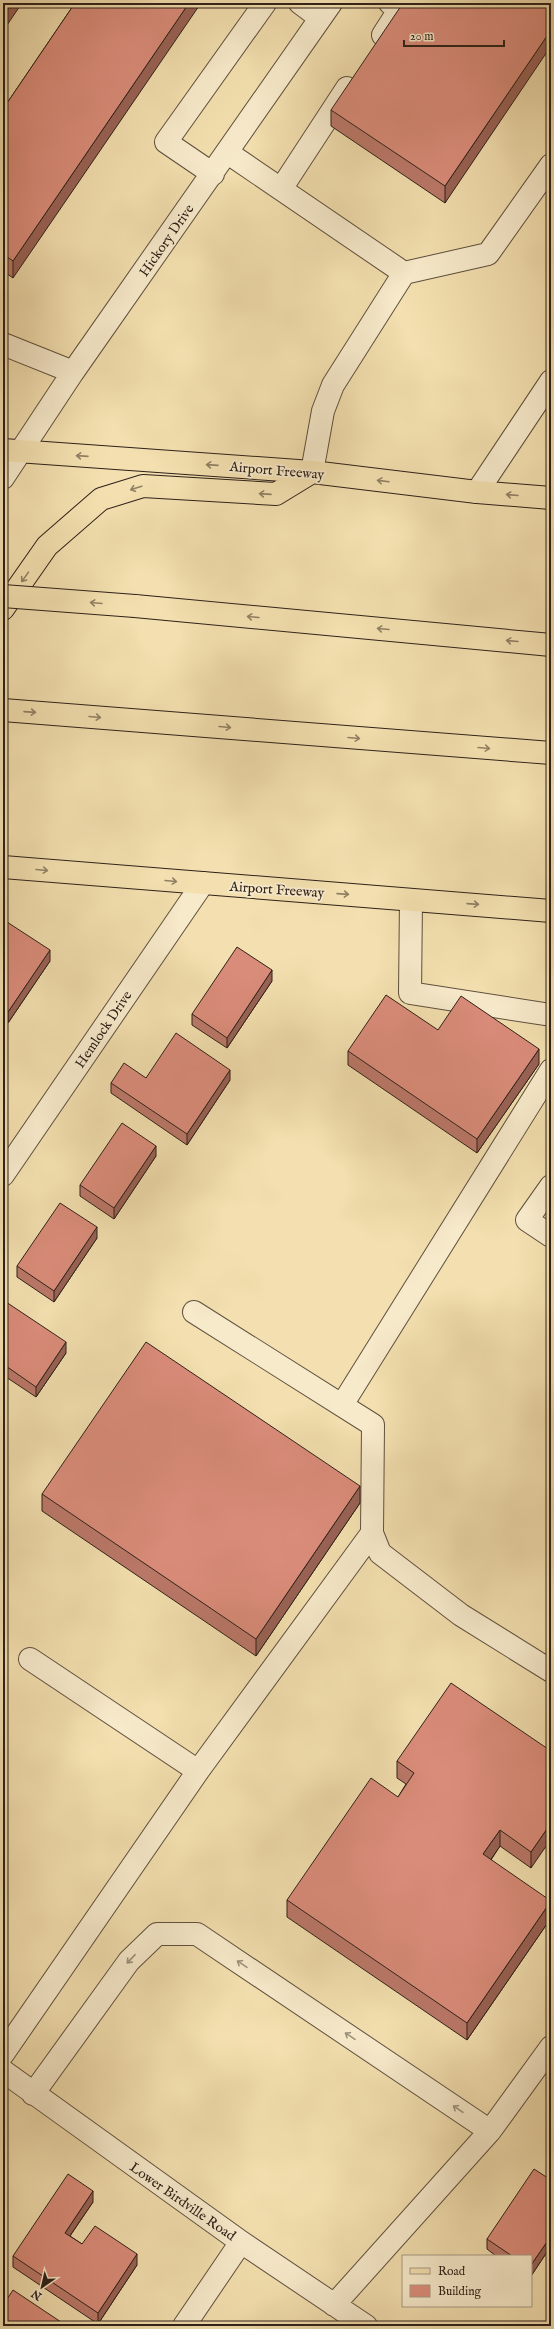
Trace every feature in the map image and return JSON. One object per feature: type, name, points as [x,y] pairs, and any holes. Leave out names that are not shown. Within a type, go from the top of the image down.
[{"type":"main road","name":"Airport Freeway","points":[[12,451],[312,472],[476,492],[551,498]]},
{"type":"main road","points":[[3,609],[47,546],[101,499],[143,486],[276,494],[312,472]]},
{"type":"main road","points":[[3,596],[135,606],[551,644]]},
{"type":"main road","points":[[3,710],[551,753]]},
{"type":"main road","name":"Airport Freeway","points":[[3,867],[551,911]]},
{"type":"street","points":[[213,174],[166,142],[265,3]]},
{"type":"street","points":[[300,3],[325,10]]},
{"type":"street","points":[[373,50],[399,10],[390,3]]},
{"type":"street","name":"Hickory Drive","points":[[3,478],[12,451],[73,372],[228,153],[325,10]]},
{"type":"street","points":[[281,189],[360,70]]},
{"type":"street","points":[[228,153],[404,273]]},
{"type":"street","points":[[312,472],[323,411],[333,384],[404,273],[488,254],[551,165]]},
{"type":"street","points":[[3,344],[73,372]]},
{"type":"street","points":[[476,492],[551,381]]},
{"type":"street","name":"Hemlock Drive","points":[[3,1175],[203,884]]},
{"type":"street","points":[[411,900],[410,993],[551,1015]]},
{"type":"street","points":[[342,1405],[551,1070]]},
{"type":"street","points":[[551,1186],[527,1220],[551,1236]]},
{"type":"street","points":[[194,1312],[373,1425],[372,1533],[380,1553],[461,1615],[551,1670]]},
{"type":"street","points":[[3,2054],[198,1771],[372,1533]]},
{"type":"street","points":[[30,1659],[198,1771]]},
{"type":"street","points":[[33,2094],[129,1961],[151,1939],[157,1934],[198,1934],[490,2130]]},
{"type":"street","points":[[334,2305],[490,2130],[551,2047]]},
{"type":"street","name":"Lower Birdville Road","points":[[3,2071],[241,2242],[366,2326]]},
{"type":"street","points":[[184,2326],[241,2242]]},
{"type":"building","points":[[3,3],[11,3],[3,14]]},
{"type":"building","points":[[75,3],[189,3],[13,261],[3,254],[3,109]]},
{"type":"building","points":[[403,3],[551,3],[551,30],[445,186],[331,110]]},
{"type":"building","points":[[7,922],[50,950],[8,1012],[3,1009],[3,927]]},
{"type":"building","points":[[237,947],[272,970],[227,1038],[192,1014]]},
{"type":"building","points":[[386,995],[438,1030],[461,996],[539,1049],[477,1139],[348,1051]]},
{"type":"building","points":[[176,1033],[230,1070],[187,1134],[111,1083],[124,1063],[146,1078]]},
{"type":"building","points":[[122,1123],[156,1146],[114,1208],[80,1185]]},
{"type":"building","points":[[60,1203],[97,1227],[54,1291],[17,1266]]},
{"type":"building","points":[[3,1300],[66,1342],[36,1387],[3,1364]]},
{"type":"building","points":[[146,1342],[360,1486],[256,1639],[42,1494]]},
{"type":"building","points":[[451,1683],[551,1751],[551,1823],[531,1852],[500,1830],[483,1854],[551,1901],[467,2023],[287,1900],[371,1778],[398,1797],[414,1773],[397,1761]]},
{"type":"building","points":[[534,2169],[551,2180],[551,2236],[532,2264],[532,2255],[511,2255],[487,2239]]},
{"type":"building","points":[[68,2174],[93,2191],[65,2233],[82,2244],[95,2226],[137,2254],[98,2313],[13,2256]]},
{"type":"building","points":[[13,2290],[67,2326],[3,2326],[3,2305]]}]
